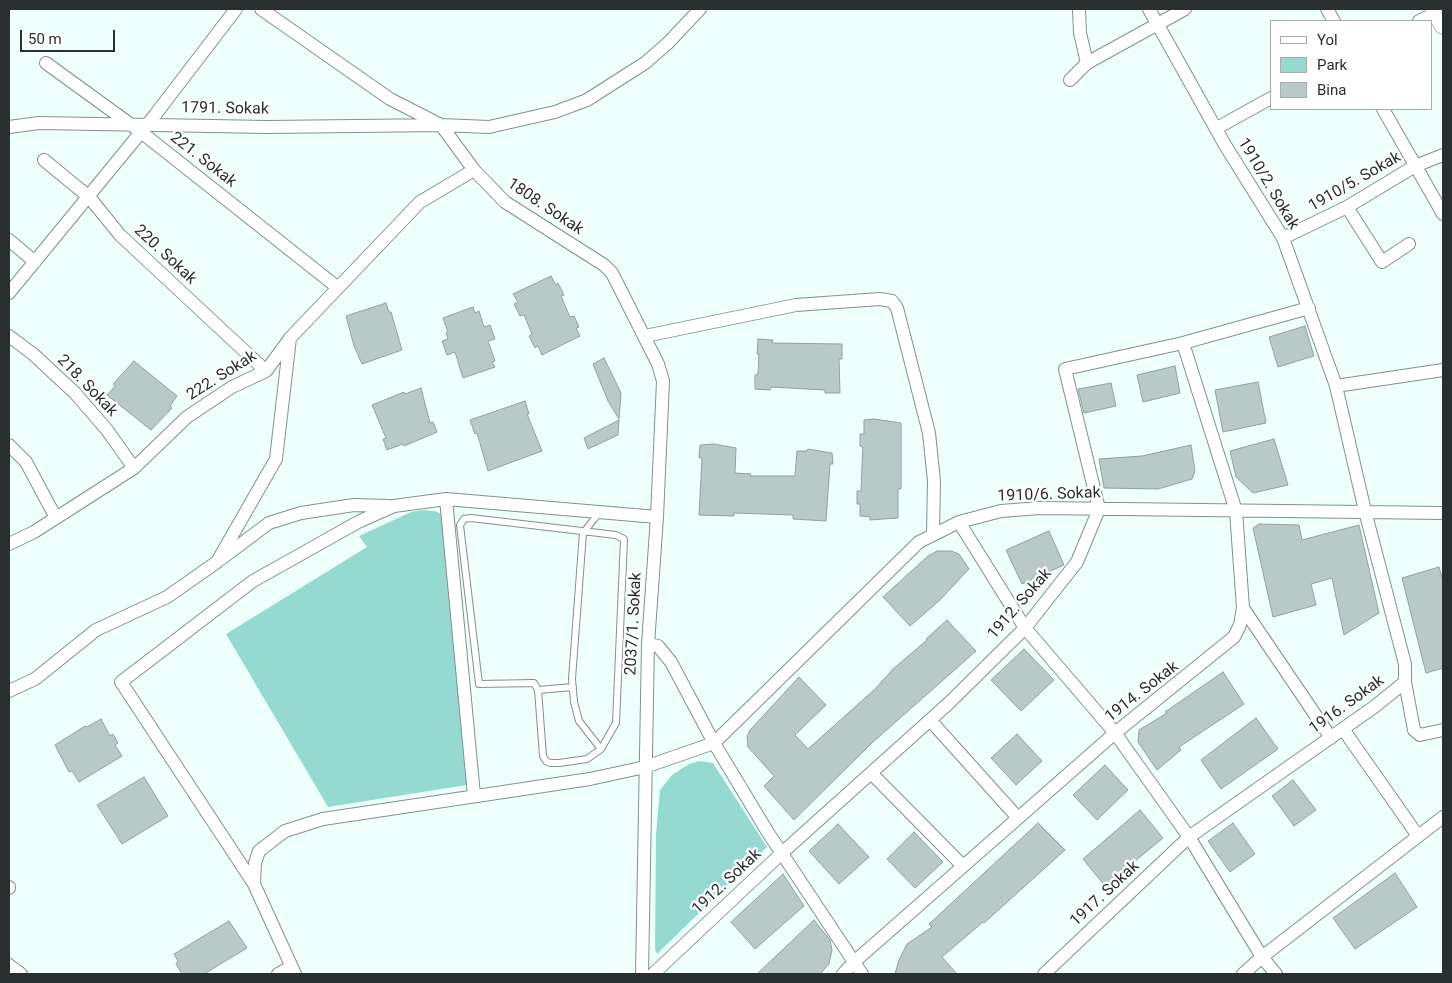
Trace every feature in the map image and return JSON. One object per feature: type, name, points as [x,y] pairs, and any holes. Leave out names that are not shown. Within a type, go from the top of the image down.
[{"type":"street","points":[[9,294],[89,197],[140,127],[236,9]]},
{"type":"street","name":"1791. Sokak","points":[[261,9],[390,99],[441,125]]},
{"type":"street","name":"1791. Sokak","points":[[9,127],[38,123],[140,127],[441,125],[489,127],[555,112],[587,100],[645,63],[668,43],[700,9]]},
{"type":"street","points":[[1079,9],[1080,33],[1087,63]]},
{"type":"street","name":"1910/2. Sokak","points":[[1149,9],[1225,145],[1283,238],[1336,386],[1365,511]]},
{"type":"street","points":[[1070,80],[1087,63],[1185,9]]},
{"type":"street","points":[[1327,9],[1333,20]]},
{"type":"street","points":[[1423,20],[1438,16]]},
{"type":"street","name":"221. Sokak","points":[[46,63],[140,127],[337,286]]},
{"type":"street","points":[[1217,128],[1270,99]]},
{"type":"street","points":[[1384,110],[1443,214]]},
{"type":"street","name":"1808. Sokak","points":[[441,125],[474,170],[505,202],[604,265],[620,284]]},
{"type":"street","name":"1910/5. Sokak","points":[[1283,238],[1347,207],[1415,166],[1443,155]]},
{"type":"street","name":"220. Sokak","points":[[44,160],[89,197],[120,235],[266,371]]},
{"type":"street","name":"222. Sokak","points":[[9,544],[34,532],[134,468],[187,417],[232,387],[266,371],[290,337],[337,286],[420,202],[474,170]]},
{"type":"street","points":[[1347,207],[1382,262],[1409,244]]},
{"type":"street","points":[[9,240],[35,262]]},
{"type":"street","name":"2037/1. Sokak","points":[[620,284],[658,364],[663,381],[657,517],[648,644],[644,767],[642,974]]},
{"type":"street","points":[[645,336],[805,304],[880,298],[892,301],[897,308],[929,433],[934,481],[933,534]]},
{"type":"street","points":[[1099,509],[1064,369],[1182,343],[1309,308]]},
{"type":"street","name":"218. Sokak","points":[[9,336],[33,354],[75,393],[107,430],[134,468]]},
{"type":"street","points":[[217,562],[276,459],[290,337]]},
{"type":"street","name":"1914. Sokak","points":[[843,974],[854,962],[1115,733],[1234,637],[1240,625],[1243,608],[1236,511],[1182,343]]},
{"type":"street","points":[[1336,386],[1443,370]]},
{"type":"street","points":[[9,445],[26,462],[56,518]]},
{"type":"street","points":[[9,691],[35,679],[96,630],[167,597],[269,523],[301,513],[354,505],[394,506],[446,499],[657,517]]},
{"type":"street","points":[[446,499],[474,795]]},
{"type":"street","points":[[278,974],[293,971],[254,884],[121,682],[253,581],[360,521],[394,506]]},
{"type":"street","name":"1910/6. Sokak","points":[[714,743],[920,542],[958,522],[1001,511],[1099,509],[1443,513]]},
{"type":"street","name":"1912. Sokak","points":[[653,974],[783,852],[930,720],[1025,628],[1076,562],[1099,509]]},
{"type":"street","name":"1916. Sokak","points":[[1189,838],[1331,738],[1405,682],[1405,664],[1365,511]]},
{"type":"street","points":[[958,522],[1025,628],[1115,733],[1189,838],[1262,957],[1276,974]]},
{"type":"street","points":[[1243,608],[1331,738]]},
{"type":"street","points":[[648,644],[658,646],[671,662],[714,743],[767,830],[862,974]]},
{"type":"street","points":[[1405,682],[1414,730],[1420,735],[1443,730]]},
{"type":"street","points":[[930,720],[1018,818]]},
{"type":"street","points":[[1343,729],[1418,836]]},
{"type":"street","points":[[254,884],[255,863],[259,851],[285,831],[303,824],[474,795],[590,779],[644,767],[714,743]]},
{"type":"street","points":[[871,773],[963,866]]},
{"type":"street","points":[[1244,974],[1262,957],[1443,817]]},
{"type":"street","name":"1917. Sokak","points":[[1044,974],[1189,838]]},
{"type":"street","points":[[9,965],[21,974]]},
{"type":"lane","points":[[599,513],[583,533],[573,687],[579,721],[601,749]]},
{"type":"lane","points":[[479,518],[583,533],[616,535],[625,541],[617,719],[615,728],[601,749],[588,759],[550,764],[543,756],[538,690],[534,683],[479,684],[460,525],[464,520],[479,518]]},
{"type":"lane","points":[[538,690],[573,687]]},
{"type":"green space","points":[[422,510],[435,511],[443,515],[467,785],[328,807],[226,634],[367,547],[359,536],[411,512]]},
{"type":"green space","points":[[700,761],[713,763],[767,847],[657,954],[655,949],[656,835],[660,790],[672,775],[689,764]]},
{"type":"building","points":[[551,276],[556,285],[558,283],[564,295],[561,296],[570,317],[574,316],[579,327],[576,328],[580,336],[542,355],[538,346],[535,348],[529,336],[532,334],[524,315],[520,316],[514,304],[518,302],[513,294]]},
{"type":"building","points":[[386,303],[389,312],[391,312],[402,350],[362,364],[354,346],[346,316]]},
{"type":"building","points":[[473,307],[475,313],[479,311],[484,327],[490,325],[495,339],[488,341],[495,361],[492,362],[495,367],[463,378],[455,352],[447,355],[442,341],[448,339],[446,333],[448,332],[443,318]]},
{"type":"building","points":[[1305,326],[1314,356],[1278,367],[1269,337]]},
{"type":"building","points":[[758,339],[773,340],[772,343],[842,344],[842,359],[839,359],[840,393],[825,393],[825,390],[771,387],[770,390],[755,389],[755,375],[758,374]]},
{"type":"building","points":[[604,358],[621,393],[619,419],[608,401],[593,364]]},
{"type":"building","points":[[134,361],[177,396],[170,406],[172,408],[151,430],[107,395],[115,386],[113,384]]},
{"type":"building","points":[[1175,366],[1180,393],[1143,402],[1137,375]]},
{"type":"building","points":[[1258,382],[1266,423],[1223,432],[1215,390]]},
{"type":"building","points":[[1111,383],[1116,406],[1084,413],[1078,389]]},
{"type":"building","points":[[421,388],[430,423],[433,422],[437,432],[404,446],[403,444],[387,450],[383,439],[386,438],[372,405],[404,392],[405,394]]},
{"type":"building","points":[[525,401],[529,414],[527,414],[542,451],[488,471],[477,433],[475,434],[470,420]]},
{"type":"building","points":[[874,419],[901,423],[901,489],[898,489],[898,518],[870,520],[870,517],[860,516],[860,504],[857,504],[857,491],[861,491],[863,447],[860,446],[860,434],[864,434],[864,420]]},
{"type":"building","points":[[619,420],[618,435],[588,449],[584,438]]},
{"type":"building","points":[[1274,439],[1288,485],[1253,493],[1236,477],[1230,451]]},
{"type":"building","points":[[714,444],[736,448],[735,473],[751,474],[750,476],[795,476],[797,451],[807,451],[808,449],[832,453],[833,464],[830,464],[826,521],[793,519],[793,515],[734,513],[734,516],[699,515],[702,458],[699,458],[700,445]]},
{"type":"building","points":[[1191,445],[1195,471],[1192,479],[1158,489],[1104,488],[1099,459],[1142,456]]},
{"type":"building","points":[[1259,524],[1299,525],[1302,540],[1359,525],[1379,613],[1344,635],[1332,578],[1311,584],[1316,605],[1273,617],[1253,528]]},
{"type":"building","points":[[1049,531],[1064,565],[1022,584],[1006,550]]},
{"type":"building","points":[[937,551],[951,551],[959,554],[969,569],[939,601],[910,626],[883,597],[928,556]]},
{"type":"building","points":[[1439,567],[1443,581],[1443,668],[1426,673],[1402,578]]},
{"type":"building","points":[[947,620],[976,651],[873,742],[794,820],[764,786],[774,776],[748,747],[747,737],[750,730],[799,677],[826,705],[795,735],[808,749],[875,689],[893,669]]},
{"type":"building","points":[[1024,649],[1054,680],[1021,711],[991,680]]},
{"type":"building","points":[[1223,672],[1244,704],[1179,747],[1181,750],[1157,770],[1138,742],[1139,730],[1167,713],[1165,712]]},
{"type":"building","points":[[1256,718],[1278,749],[1221,789],[1201,760]]},
{"type":"building","points":[[101,719],[110,736],[113,734],[118,743],[115,745],[122,756],[79,782],[72,771],[69,772],[55,745],[85,726],[87,727]]},
{"type":"building","points":[[1017,734],[1042,761],[1016,785],[991,758]]},
{"type":"building","points":[[1105,765],[1128,790],[1097,820],[1073,795]]},
{"type":"building","points":[[144,777],[168,816],[122,844],[97,805]]},
{"type":"building","points":[[1293,780],[1316,810],[1294,826],[1272,796]]},
{"type":"building","points":[[1140,810],[1163,838],[1105,886],[1083,859]]},
{"type":"building","points":[[1038,823],[1065,850],[984,923],[942,957],[957,974],[895,974],[907,944],[932,927],[929,924]]},
{"type":"building","points":[[1233,823],[1255,854],[1230,872],[1208,841]]},
{"type":"building","points":[[838,824],[869,857],[839,884],[809,851]]},
{"type":"building","points":[[914,832],[943,862],[915,888],[887,859]]},
{"type":"building","points":[[1395,873],[1417,907],[1355,949],[1333,918]]},
{"type":"building","points":[[783,874],[804,906],[755,949],[731,922]]},
{"type":"building","points":[[814,920],[830,940],[832,950],[829,964],[820,974],[757,974]]},
{"type":"building","points":[[229,921],[247,948],[204,974],[182,974],[176,964],[178,961],[174,954]]}]
